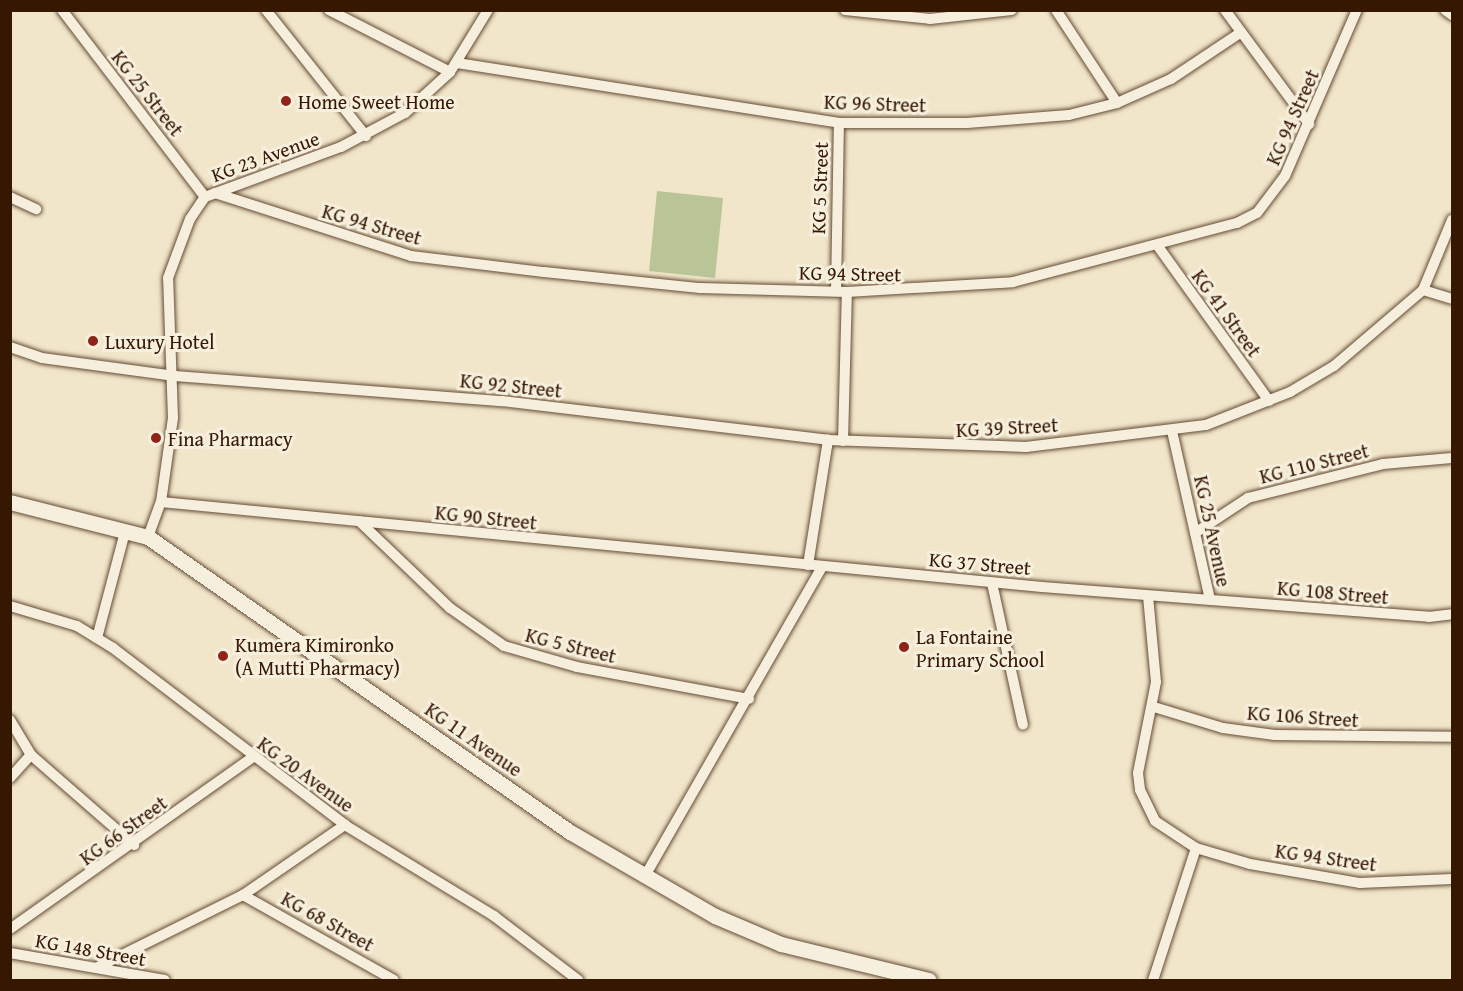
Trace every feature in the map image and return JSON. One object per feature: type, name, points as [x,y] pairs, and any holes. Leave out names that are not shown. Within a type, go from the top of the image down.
[{"type":"main road","name":"KG 11 Avenue","points":[[10,502],[148,537],[570,832],[715,916],[781,944],[930,981]]},
{"type":"street","name":"KG 25 Street","points":[[62,10],[210,195]]},
{"type":"street","points":[[266,10],[366,136]]},
{"type":"street","points":[[329,10],[450,72]]},
{"type":"street","name":"KG 23 Avenue","points":[[148,537],[161,502],[175,376],[168,278],[174,249],[210,195],[366,136],[405,113],[450,72],[488,10]]},
{"type":"street","points":[[845,10],[970,18],[1012,10]]},
{"type":"street","points":[[1056,10],[1117,103]]},
{"type":"street","points":[[1225,10],[1309,124]]},
{"type":"street","name":"KG 94 Street","points":[[210,195],[411,256],[700,288],[841,292],[970,289],[1157,245],[1257,213],[1276,195],[1357,10]]},
{"type":"street","points":[[1445,10],[1452,15]]},
{"type":"street","name":"KG 96 Street","points":[[457,63],[839,123],[1017,119],[1117,103],[1171,79],[1240,33]]},
{"type":"street","name":"KG 5 Street","points":[[839,123],[843,441]]},
{"type":"street","points":[[10,197],[36,209]]},
{"type":"street","points":[[1172,431],[1222,420],[1269,401],[1334,366],[1424,290],[1452,220]]},
{"type":"street","name":"KG 41 Street","points":[[1157,245],[1269,401]]},
{"type":"street","points":[[1424,290],[1452,299]]},
{"type":"street","name":"KG 92 Street","points":[[10,347],[42,358],[175,376],[502,401],[843,441]]},
{"type":"street","name":"KG 39 Street","points":[[843,441],[978,448],[1172,431]]},
{"type":"street","name":"KG 25 Avenue","points":[[1148,596],[1210,600],[1172,431]]},
{"type":"street","points":[[808,565],[828,440]]},
{"type":"street","name":"KG 110 Street","points":[[1195,533],[1248,498],[1383,464],[1452,458]]},
{"type":"street","name":"KG 90 Street","points":[[161,502],[808,565]]},
{"type":"street","name":"KG 5 Street","points":[[359,521],[450,608],[504,646],[577,667],[750,699]]},
{"type":"street","points":[[97,638],[125,532]]},
{"type":"street","name":"KG 37 Street","points":[[808,565],[1148,596]]},
{"type":"street","points":[[645,876],[750,699],[822,567]]},
{"type":"street","points":[[992,583],[1023,725]]},
{"type":"street","points":[[1148,596],[1156,662],[1154,707],[1138,773],[1140,790],[1155,821],[1196,848],[1154,981]]},
{"type":"street","name":"KG 108 Street","points":[[1210,600],[1429,617],[1452,615]]},
{"type":"street","name":"KG 20 Avenue","points":[[10,606],[97,638],[345,825],[494,915],[578,981]]},
{"type":"street","name":"KG 106 Street","points":[[1154,707],[1223,728],[1275,735],[1452,737]]},
{"type":"street","points":[[10,720],[31,755],[134,845]]},
{"type":"street","points":[[10,778],[31,755]]},
{"type":"street","name":"KG 66 Street","points":[[10,929],[134,845],[253,757]]},
{"type":"street","name":"KG 68 Street","points":[[96,968],[243,895],[345,825]]},
{"type":"street","name":"KG 94 Street","points":[[1196,848],[1250,864],[1360,883],[1452,879]]},
{"type":"street","name":"KG 68 Street","points":[[243,895],[394,981]]},
{"type":"street","name":"KG 148 Street","points":[[10,953],[165,981]]},
{"type":"green space","points":[[657,191],[723,198],[715,278],[649,271]]},
{"type":"place","name":"Home Sweet Home","points":[[286,101]]},
{"type":"place","name":"Luxury Hotel","points":[[93,341]]},
{"type":"place","name":"Fina Pharmacy","points":[[156,438]]},
{"type":"place","name":"La Fontaine Primary School","points":[[904,647]]},
{"type":"place","name":"Kumera Kimironko (A Mutti Pharmacy)","points":[[223,656]]}]
